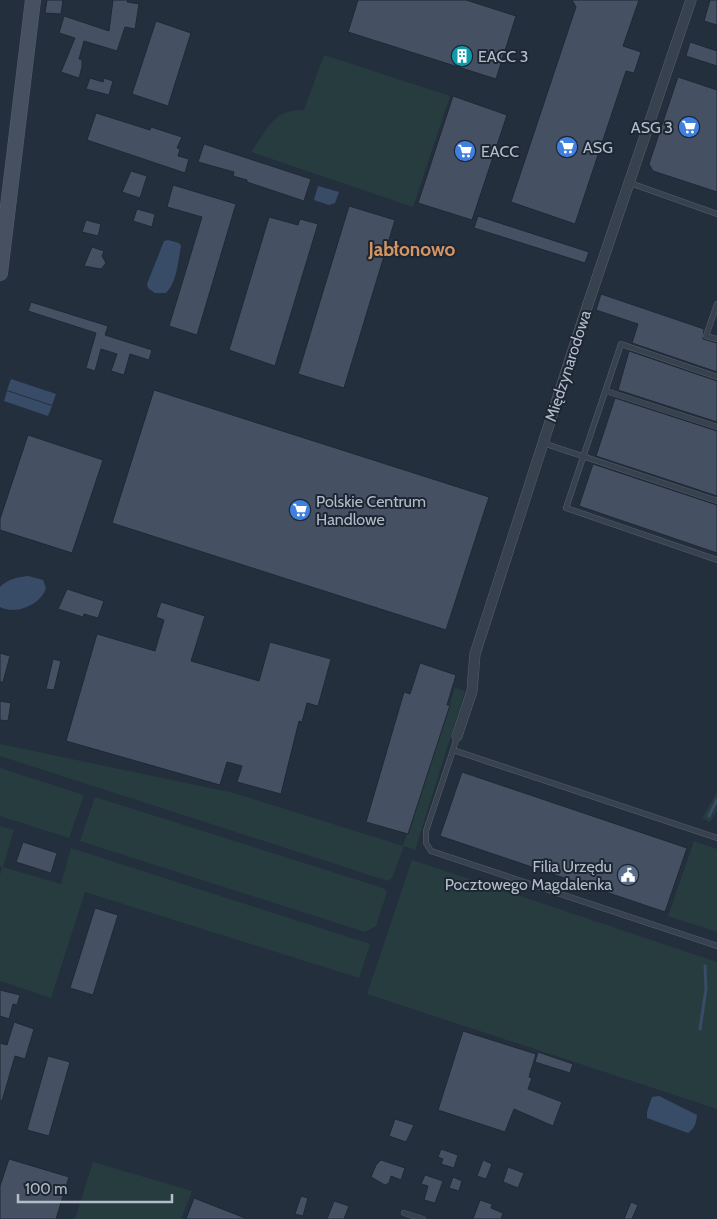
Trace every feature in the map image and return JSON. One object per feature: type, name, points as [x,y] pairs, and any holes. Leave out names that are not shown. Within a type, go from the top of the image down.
[{"type":"street","points":[[0,272],[2,240],[32,0]]},
{"type":"street","name":"Międzynarodowa","points":[[457,736],[472,691],[475,654],[691,0]]},
{"type":"lane","points":[[630,183],[717,214]]},
{"type":"lane","points":[[717,304],[706,336],[717,339]]},
{"type":"lane","points":[[717,377],[621,344],[566,508],[717,560]]},
{"type":"lane","points":[[606,391],[717,428]]},
{"type":"lane","points":[[544,443],[717,501]]},
{"type":"lane","points":[[457,736],[426,831],[426,843],[432,852],[717,946]]},
{"type":"lane","points":[[453,750],[717,838]]},
{"type":"lane","points":[[404,1213],[423,1219]]},
{"type":"green space","points":[[324,55],[450,96],[413,207],[251,152],[267,128],[278,117],[285,113],[304,110]]},
{"type":"green space","points":[[455,688],[465,691],[415,850],[404,846],[392,878],[388,881],[0,756],[0,744],[234,793],[403,846]]},
{"type":"green space","points":[[0,768],[84,795],[69,838],[0,816]]},
{"type":"green space","points":[[717,792],[717,811],[710,822],[702,818]]},
{"type":"green space","points":[[95,797],[383,888],[387,892],[376,926],[365,932],[80,841]]},
{"type":"green space","points":[[0,826],[14,830],[3,867],[61,884],[71,848],[370,944],[359,978],[85,892],[51,998],[0,981],[0,875],[2,868],[0,866]]},
{"type":"green space","points":[[694,841],[717,849],[717,932],[668,916]]},
{"type":"green space","points":[[412,860],[717,962],[717,1109],[367,994]]},
{"type":"green space","points":[[93,1162],[192,1191],[181,1219],[75,1219]]},
{"type":"water","points":[[318,186],[339,192],[335,203],[329,205],[314,200]]},
{"type":"water","points":[[168,240],[179,243],[181,246],[176,271],[173,283],[166,293],[155,293],[148,288],[147,284],[164,241]]},
{"type":"water","points":[[11,379],[56,394],[52,405],[7,390]]},
{"type":"water","points":[[7,391],[52,406],[48,416],[4,401]]},
{"type":"water","points":[[28,576],[43,580],[46,588],[39,599],[33,604],[20,609],[13,610],[0,607],[0,587],[13,579]]},
{"type":"water","points":[[659,1096],[697,1115],[695,1125],[688,1133],[647,1118],[652,1097]]},
{"type":"building","points":[[47,0],[63,0],[61,14],[45,13]]},
{"type":"building","points":[[113,0],[128,0],[127,2],[139,4],[135,29],[125,27],[117,51],[84,41],[79,59],[82,60],[82,67],[79,78],[61,72],[75,38],[59,33],[64,16],[109,31]]},
{"type":"building","name":"EACC 3","points":[[358,0],[466,0],[516,16],[496,79],[348,32]]},
{"type":"building","points":[[572,0],[639,0],[623,46],[641,52],[634,73],[626,71],[575,224],[511,202],[576,7]]},
{"type":"building","points":[[710,0],[717,0],[717,25],[704,21]]},
{"type":"building","points":[[156,21],[191,33],[168,106],[132,94]]},
{"type":"building","points":[[690,42],[717,51],[717,66],[686,56]]},
{"type":"building","name":"ASG 3","points":[[678,77],[717,90],[717,192],[653,171],[649,164]]},
{"type":"building","points":[[90,78],[103,82],[104,78],[113,81],[109,95],[86,89]]},
{"type":"building","points":[[453,96],[507,115],[472,220],[418,203]]},
{"type":"building","points":[[96,113],[150,130],[151,127],[182,137],[177,148],[180,149],[178,156],[189,159],[185,173],[87,140]]},
{"type":"building","points":[[204,144],[311,179],[304,201],[247,182],[247,180],[233,176],[234,172],[198,162]]},
{"type":"building","points":[[131,171],[147,176],[140,198],[122,192]]},
{"type":"building","points":[[173,185],[236,204],[197,335],[169,326],[202,217],[167,207]]},
{"type":"building","points":[[349,206],[395,220],[344,388],[298,374]]},
{"type":"building","points":[[137,209],[155,214],[152,227],[133,221]]},
{"type":"building","points":[[478,216],[589,252],[585,263],[474,228]]},
{"type":"building","points":[[269,217],[298,225],[300,219],[318,224],[275,366],[229,350]]},
{"type":"building","points":[[86,220],[101,224],[98,236],[82,232]]},
{"type":"building","points":[[92,247],[104,251],[102,256],[106,263],[101,269],[84,266]]},
{"type":"building","points":[[601,294],[704,329],[703,339],[717,343],[717,372],[632,343],[638,324],[596,310]]},
{"type":"building","points":[[31,302],[108,326],[105,335],[152,350],[149,360],[130,354],[124,375],[111,371],[117,354],[101,349],[95,371],[86,368],[96,333],[28,311]]},
{"type":"building","points":[[629,351],[717,381],[717,422],[618,390]]},
{"type":"building","name":"Polskie Centrum Handlowe","points":[[154,390],[489,497],[446,630],[112,523]]},
{"type":"building","points":[[615,398],[717,431],[717,496],[596,456]]},
{"type":"building","points":[[28,435],[103,460],[72,553],[0,530],[0,519]]},
{"type":"building","points":[[593,464],[717,505],[717,553],[579,506]]},
{"type":"building","points":[[67,589],[104,601],[98,618],[84,614],[83,617],[58,609]]},
{"type":"building","points":[[161,602],[205,616],[191,661],[259,681],[270,642],[331,659],[318,706],[307,703],[302,722],[299,721],[281,794],[237,782],[242,766],[227,762],[220,785],[66,741],[97,634],[155,651],[164,620],[156,617]]},
{"type":"building","points":[[0,653],[10,656],[3,682],[0,682]]},
{"type":"building","points":[[53,659],[61,661],[54,690],[46,689]]},
{"type":"building","points":[[420,663],[456,675],[447,705],[450,705],[408,834],[366,822],[404,692],[410,694]]},
{"type":"building","points":[[0,701],[11,703],[8,721],[0,720]]},
{"type":"building","points":[[462,772],[687,848],[665,912],[440,836]]},
{"type":"building","points":[[23,842],[57,853],[51,873],[16,862]]},
{"type":"building","points":[[95,908],[118,915],[93,995],[70,988]]},
{"type":"building","points":[[0,990],[20,995],[17,1005],[13,1004],[9,1019],[0,1016]]},
{"type":"building","points":[[14,1022],[34,1029],[25,1059],[15,1056],[2,1101],[0,1100],[0,1043],[7,1045]]},
{"type":"building","points":[[463,1031],[536,1054],[529,1077],[532,1078],[528,1089],[562,1102],[553,1126],[514,1109],[505,1132],[438,1110]]},
{"type":"building","points":[[538,1052],[573,1064],[570,1073],[535,1062]]},
{"type":"building","points":[[48,1056],[70,1062],[49,1136],[27,1130]]},
{"type":"building","points":[[395,1119],[414,1125],[406,1142],[389,1136]]},
{"type":"building","points":[[441,1149],[458,1155],[454,1168],[441,1164],[443,1159],[438,1157]]},
{"type":"building","points":[[9,1159],[69,1177],[56,1219],[0,1219],[0,1186]]},
{"type":"building","points":[[381,1160],[405,1168],[401,1180],[391,1176],[389,1183],[385,1185],[371,1177],[376,1165]]},
{"type":"building","points":[[483,1160],[492,1164],[486,1179],[477,1176]]},
{"type":"building","points":[[508,1167],[524,1173],[518,1188],[503,1182]]},
{"type":"building","points":[[425,1175],[443,1181],[435,1203],[424,1200],[428,1186],[421,1184]]},
{"type":"building","points":[[453,1177],[462,1181],[459,1191],[449,1188]]},
{"type":"building","points":[[301,1196],[308,1198],[303,1216],[295,1214]]},
{"type":"building","points":[[194,1198],[245,1218],[245,1219],[186,1219]]},
{"type":"building","points":[[480,1200],[492,1204],[491,1208],[503,1213],[501,1219],[473,1219]]},
{"type":"building","points":[[334,1201],[349,1206],[344,1219],[327,1219]]},
{"type":"building","points":[[631,1202],[638,1205],[632,1219],[624,1219]]},
{"type":"waterway","points":[[709,816],[717,800]]},
{"type":"waterway","points":[[700,1029],[706,989],[705,966]]},
{"type":"place","name":"EACC 3","points":[[462,56]]},
{"type":"place","name":"ASG 3","points":[[689,127]]},
{"type":"place","name":"ASG","points":[[567,147]]},
{"type":"place","name":"EACC","points":[[465,151]]},
{"type":"place","name":"Polskie Centrum Handlowe","points":[[300,510]]},
{"type":"place","name":"Filia Urzędu Pocztowego Magdalenka","points":[[628,875]]},
{"type":"district","name":"Jabłonowo","points":[[412,249]]}]
